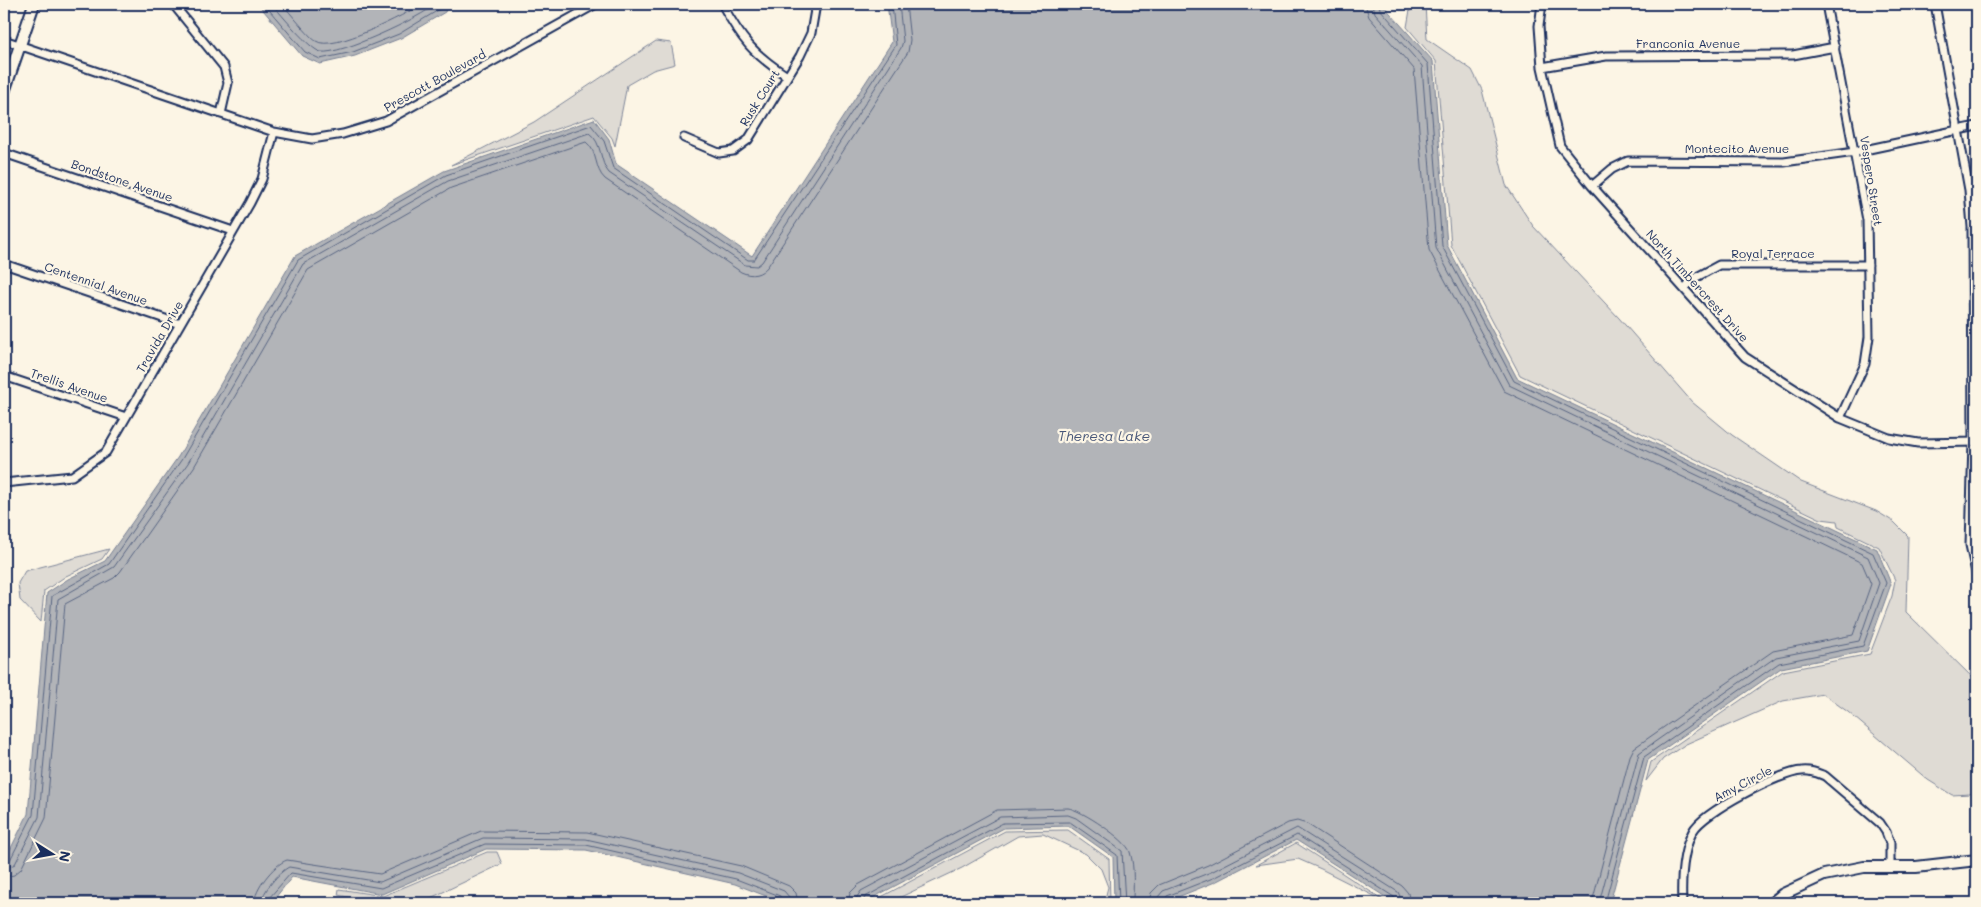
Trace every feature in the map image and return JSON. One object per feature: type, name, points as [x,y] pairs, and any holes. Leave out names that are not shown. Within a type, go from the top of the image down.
[{"type":"street","points":[[4,92],[34,4]]},
{"type":"street","points":[[4,40],[222,114],[228,83],[224,67],[173,4]]},
{"type":"street","name":"Prescott Boulevard","points":[[222,114],[274,132],[312,138],[343,134],[386,121],[596,4]]},
{"type":"street","points":[[722,4],[748,46],[765,62],[787,76]]},
{"type":"street","name":"Rusk Court","points":[[684,138],[719,153],[733,150],[748,140],[811,33],[816,4]]},
{"type":"street","name":"North Timbercrest Drive","points":[[1542,4],[1539,26],[1542,67],[1560,146],[1592,186],[1745,357],[1840,418],[1888,438],[1918,443],[1975,442]]},
{"type":"street","name":"Vespero Street","points":[[1826,4],[1867,220],[1869,337],[1865,364],[1840,418]]},
{"type":"street","points":[[1935,4],[1969,190],[1972,227],[1975,442],[1970,545],[1977,577]]},
{"type":"street","name":"Franconia Avenue","points":[[1542,67],[1606,56],[1793,55],[1835,47]]},
{"type":"street","name":"Montecito Avenue","points":[[1592,186],[1612,169],[1628,160],[1784,162],[1855,152],[1977,126]]},
{"type":"street","name":"Travida Drive","points":[[4,483],[72,476],[106,452],[262,179],[274,132]]},
{"type":"street","name":"Bondstone Avenue","points":[[4,153],[233,231]]},
{"type":"street","name":"Centennial Avenue","points":[[4,264],[180,324]]},
{"type":"street","name":"Royal Terrace","points":[[1685,288],[1693,279],[1719,265],[1868,265]]},
{"type":"street","name":"Trellis Avenue","points":[[4,376],[126,417]]},
{"type":"street","name":"Amy Circle","points":[[1682,903],[1686,850],[1693,830],[1714,811],[1769,780],[1801,771],[1814,771],[1825,776],[1880,823],[1890,843],[1890,866]]},
{"type":"street","points":[[1772,903],[1783,894],[1824,875],[1864,867],[1916,867],[1977,860]]},
{"type":"shaded area","points":[[1389,4],[1425,4],[1427,39],[1472,70],[1482,90],[1506,185],[1533,226],[1619,318],[1692,402],[1732,435],[1801,482],[1876,511],[1894,522],[1908,536],[1906,612],[1977,682],[1977,790],[1970,794],[1952,795],[1928,780],[1848,712],[1823,694],[1783,701],[1686,744],[1663,759],[1646,781],[1651,762],[1783,671],[1870,654],[1892,596],[1895,580],[1879,547],[1838,527],[1837,521],[1821,519],[1520,375],[1451,245],[1436,61],[1407,27],[1410,10]]},
{"type":"shaded area","points":[[656,41],[671,43],[675,64],[653,70],[627,85],[615,146],[612,138],[594,116],[451,165],[534,122]]},
{"type":"shaded area","points":[[109,549],[102,559],[66,576],[44,591],[41,622],[20,600],[18,583],[25,571]]},
{"type":"shaded area","points":[[1068,830],[1109,859],[1110,903],[1104,903],[1108,887],[1101,869],[1086,854],[1043,834],[1018,836],[962,868],[888,903],[870,903],[1005,831]]},
{"type":"shaded area","points":[[1296,843],[1388,903],[1298,859],[1256,865]]},
{"type":"shaded area","points":[[487,852],[497,852],[502,864],[420,903],[376,903],[338,895],[339,889],[383,896]]},
{"type":"water","points":[[258,4],[448,4],[445,12],[401,38],[355,56],[320,64],[302,56]]},
{"type":"water","name":"Theresa Lake","points":[[887,4],[1382,4],[1433,61],[1447,245],[1517,378],[1877,549],[1891,584],[1867,651],[1781,668],[1648,760],[1610,903],[1395,903],[1296,840],[1215,882],[1163,903],[1114,903],[1113,857],[1069,826],[1004,828],[863,903],[784,903],[735,884],[586,850],[486,849],[382,894],[292,877],[271,903],[4,903],[4,862],[28,814],[47,593],[68,579],[105,561],[178,457],[295,256],[444,171],[594,119],[609,139],[616,164],[752,256],[892,42]]}]
